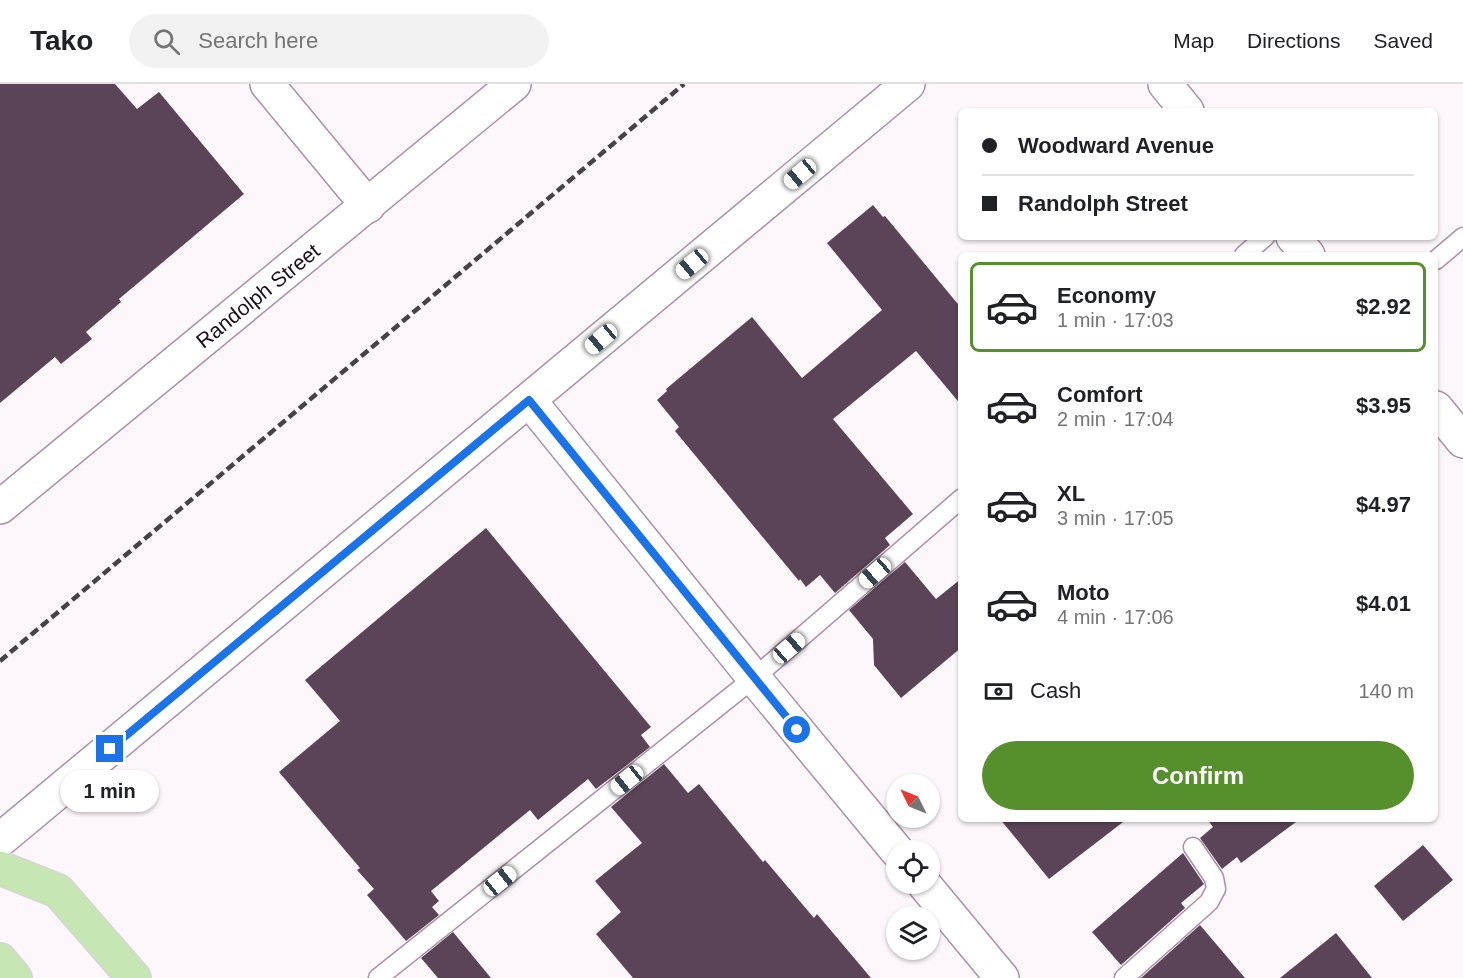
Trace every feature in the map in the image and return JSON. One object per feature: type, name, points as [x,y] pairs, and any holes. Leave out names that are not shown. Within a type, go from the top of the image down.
[{"type":"main road","points":[[0,868],[58,891],[134,978]]},
{"type":"main road","points":[[0,960],[15,978]]},
{"type":"street","points":[[267,84],[368,206]]},
{"type":"street","name":"Randolph Street","points":[[0,507],[514,84]]},
{"type":"street","points":[[0,840],[908,84]]},
{"type":"street","points":[[1165,84],[1185,108]]},
{"type":"street","points":[[1296,240],[1306,252]]},
{"type":"street","points":[[529,400],[889,840]]},
{"type":"street","points":[[932,894],[1002,978]]},
{"type":"lane","points":[[1438,258],[1463,237]]},
{"type":"lane","points":[[1248,252],[1262,240]]},
{"type":"lane","points":[[378,978],[754,678],[958,501]]},
{"type":"lane","points":[[1124,978],[1209,902],[1216,889],[1214,878],[1193,847]]},
{"type":"building","points":[[0,84],[115,84],[137,109],[159,92],[244,194],[119,299],[121,302],[86,332],[92,339],[61,364],[55,357],[0,403]]},
{"type":"building","points":[[873,205],[883,217],[885,216],[958,304],[958,401],[916,351],[833,419],[913,514],[885,538],[890,545],[835,593],[820,575],[806,587],[800,579],[799,581],[675,431],[679,427],[657,400],[667,391],[666,389],[752,317],[802,378],[882,310],[827,243]]},
{"type":"building","points":[[486,528],[651,727],[641,735],[650,747],[596,789],[588,779],[538,820],[530,810],[431,891],[439,901],[432,907],[439,915],[406,941],[367,895],[374,889],[357,870],[360,868],[279,772],[340,721],[305,680]]},
{"type":"building","points":[[905,562],[936,599],[958,581],[958,650],[901,698],[874,665],[873,639],[849,610]]},
{"type":"building","points":[[664,764],[688,793],[699,784],[763,862],[765,860],[814,918],[817,914],[871,978],[633,978],[596,934],[621,912],[595,881],[642,843],[611,807]]},
{"type":"building","points":[[1002,822],[1123,822],[1049,879]]},
{"type":"building","points":[[1209,822],[1296,822],[1241,863],[1237,857],[1222,869],[1200,838],[1213,827]]},
{"type":"building","points":[[1423,845],[1453,880],[1403,921],[1374,886]]},
{"type":"building","points":[[1183,853],[1204,884],[1181,903],[1185,908],[1121,965],[1092,932]]},
{"type":"building","points":[[1200,925],[1245,978],[1141,978]]},
{"type":"building","points":[[453,932],[491,978],[438,978],[421,958]]},
{"type":"building","points":[[1336,933],[1372,978],[1280,978]]},
{"type":"railway","points":[[0,661],[684,84]]},
{"type":"route","points":[[110,749],[529,400],[797,730]]}]
